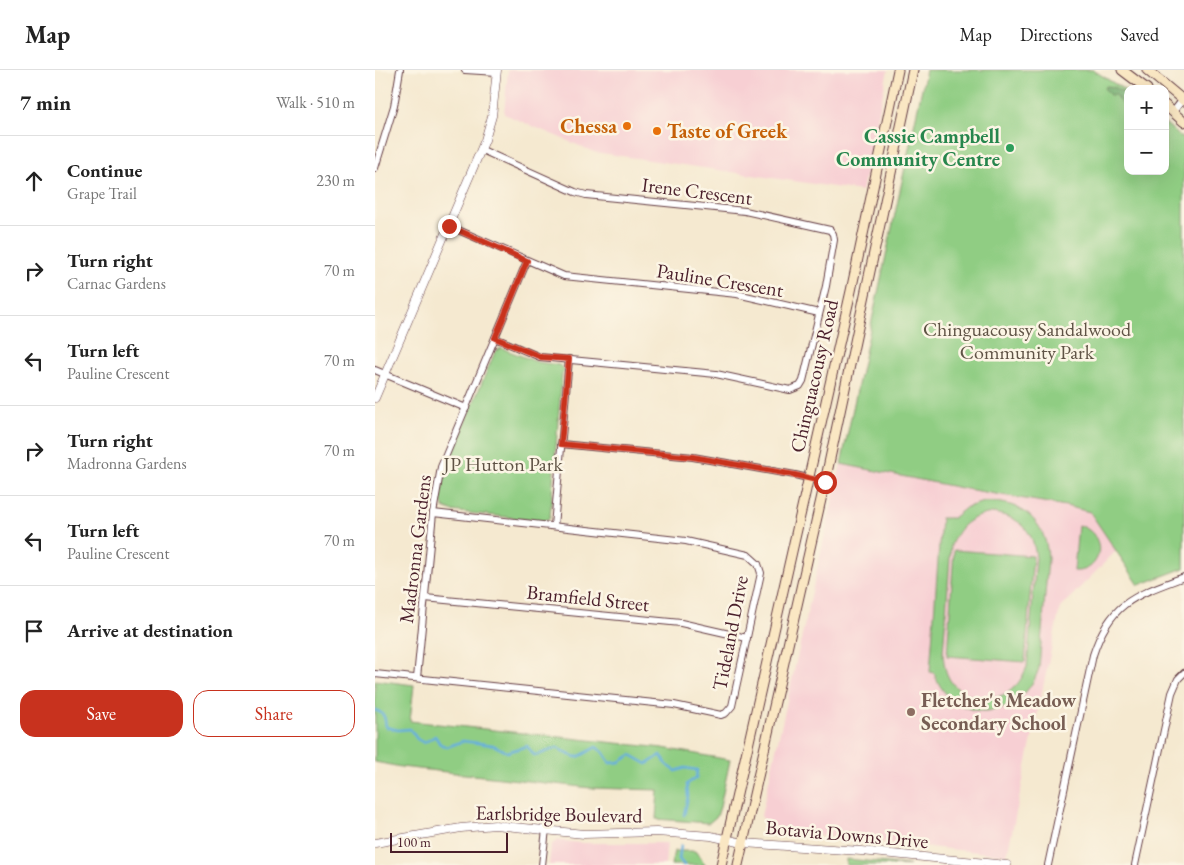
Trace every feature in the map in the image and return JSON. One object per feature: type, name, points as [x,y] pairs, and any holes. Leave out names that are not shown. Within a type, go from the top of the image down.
[{"type":"main road","name":"Chinguacousy Road","points":[[721,865],[809,479],[899,70]]},
{"type":"main road","name":"Chinguacousy Road","points":[[738,865],[825,482],[913,70]]},
{"type":"main road","points":[[1121,70],[1142,85]]},
{"type":"main road","points":[[1147,70],[1184,99]]},
{"type":"main road","points":[[1169,108],[1184,122]]},
{"type":"street","points":[[375,168],[394,106],[400,70]]},
{"type":"street","points":[[375,398],[482,150],[492,116],[497,71],[465,70]]},
{"type":"street","points":[[1173,112],[1184,99]]},
{"type":"street","name":"Irene Crescent","points":[[482,150],[575,192],[586,195],[745,211],[830,230],[834,240],[819,313]]},
{"type":"street","name":"Pauline Crescent","points":[[449,226],[564,276],[737,294],[819,313]]},
{"type":"street","name":"Madronna Gardens","points":[[417,678],[433,513],[441,467],[527,261]]},
{"type":"street","points":[[495,338],[541,357],[716,374],[790,390],[800,386],[803,381],[819,313]]},
{"type":"street","points":[[554,526],[569,359]]},
{"type":"street","points":[[375,370],[466,408]]},
{"type":"street","points":[[561,444],[693,457],[825,482]]},
{"type":"street","name":"Tideland Drive","points":[[375,674],[674,705],[721,715],[726,713],[732,706],[761,573],[758,564],[748,555],[686,541],[433,513]]},
{"type":"street","points":[[1048,865],[1093,655],[1100,635],[1112,617],[1126,602],[1141,593],[1184,577]]},
{"type":"street","name":"Bramfield Street","points":[[425,598],[681,623],[747,638]]},
{"type":"street","points":[[1135,865],[1172,693],[1178,679],[1184,673]]},
{"type":"street","name":"Earlsbridge Boulevard","points":[[375,843],[461,828],[495,825],[584,834],[665,833],[711,836],[743,843]]},
{"type":"street","points":[[542,865],[545,829]]},
{"type":"street","name":"Botavia Downs Drive","points":[[743,843],[861,851],[1007,865]]},
{"type":"shaded area","points":[[508,70],[888,70],[862,191],[594,152],[504,114]]},
{"type":"shaded area","name":"Fletcher's Meadow Secondary School","points":[[841,464],[1090,512],[1117,550],[1060,608],[1007,855],[773,831],[761,816]]},
{"type":"shaded area","points":[[558,840],[579,843],[667,843],[665,865],[549,865],[551,845]]},
{"type":"green space","name":"Chinguacousy Sandalwood Community Park","points":[[926,70],[1093,70],[1124,89],[1124,175],[1169,175],[1169,127],[1184,140],[1184,568],[1139,585],[1090,512],[841,464]]},
{"type":"green space","points":[[1107,86],[1113,87],[1124,93],[1124,106],[1116,95],[1110,95],[1104,88]]},
{"type":"green space","name":"JP Hutton Park","points":[[501,348],[537,362],[559,365],[565,370],[562,374],[550,518],[542,521],[451,511],[444,508],[441,501],[445,469],[495,352]]},
{"type":"green space","points":[[984,502],[997,502],[1020,509],[1037,524],[1043,534],[1048,559],[1039,668],[1033,682],[1024,693],[1013,702],[1001,708],[988,711],[974,710],[961,705],[948,696],[939,685],[934,673],[930,672],[941,518],[953,518],[967,507]],"holes":[[[992,513],[1017,521],[1028,532],[1032,539],[1036,558],[1027,667],[1017,684],[1005,694],[997,697],[979,698],[971,696],[956,687],[948,677],[944,664],[943,654],[951,545],[962,527],[972,519]]]},
{"type":"green space","points":[[1078,525],[1088,529],[1095,536],[1099,552],[1091,566],[1084,570],[1074,571]]},
{"type":"green space","points":[[954,550],[1033,556],[1025,662],[947,656]]},
{"type":"green space","points":[[375,680],[414,685],[410,721],[663,748],[730,760],[717,816],[709,823],[656,819],[658,790],[591,788],[401,767],[375,762]]},
{"type":"green space","points":[[674,851],[695,851],[706,865],[671,865]]},
{"type":"green space","points":[[846,859],[909,865],[846,865]]},
{"type":"waterway","points":[[375,710],[384,716],[386,727],[398,730],[410,729],[417,739],[424,743],[435,736],[440,744],[447,747],[463,741],[493,745],[507,752],[527,746],[534,755],[557,748],[574,757],[580,756],[596,747],[603,752],[610,763],[620,762],[631,755],[647,764],[661,755],[667,765],[676,771],[685,768],[697,770],[696,778],[687,784],[688,796],[684,815]]},
{"type":"waterway","points":[[681,845],[679,859],[684,865]]},
{"type":"place","name":"Chessa","points":[[627,126]]},
{"type":"place","name":"Taste of Greek","points":[[657,131]]},
{"type":"place","name":"Cassie Campbell Community Centre","points":[[1010,148]]},
{"type":"place","name":"Fletcher's Meadow Secondary School","points":[[911,712]]},
{"type":"route","points":[[449,226],[527,261],[495,338],[541,357],[569,359],[561,444],[693,457],[825,482]]}]
